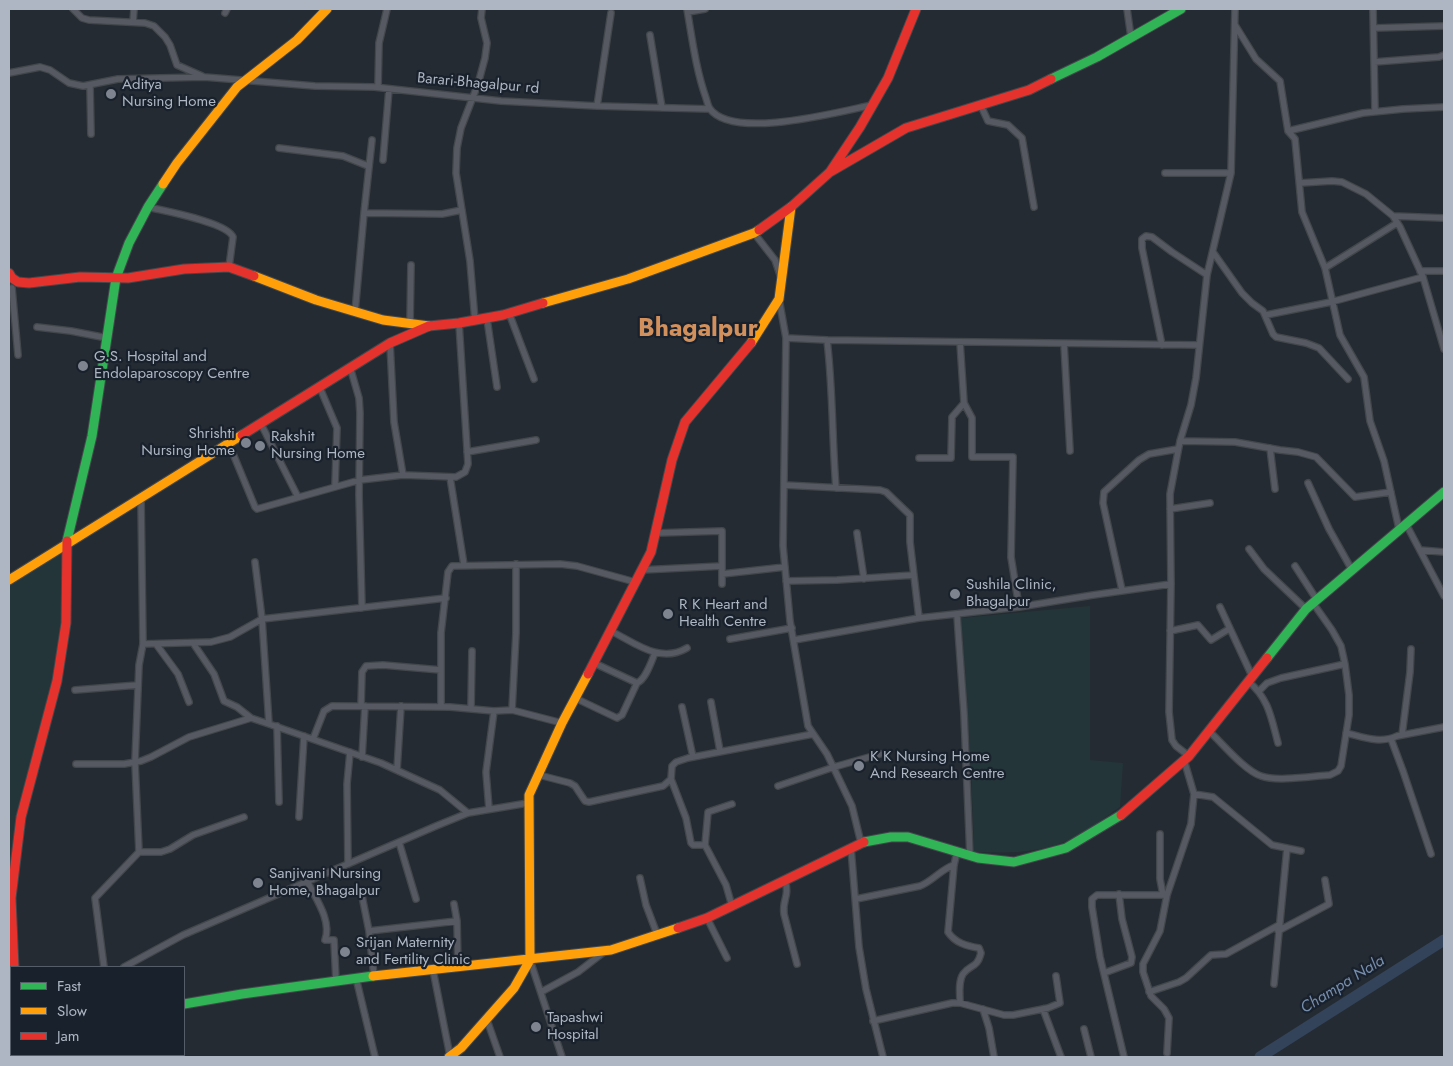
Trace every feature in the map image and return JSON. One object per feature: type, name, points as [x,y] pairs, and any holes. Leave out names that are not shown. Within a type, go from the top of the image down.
[{"type":"main road","points":[[14,966],[11,898],[21,817],[57,681],[66,623],[66,545],[92,436],[116,278],[129,243],[148,207],[176,163],[236,87],[297,40],[327,9]]},
{"type":"main road","points":[[830,172],[860,127],[888,78],[916,9]]},
{"type":"main road","points":[[9,273],[12,278],[13,287],[28,283],[80,277],[138,277],[184,268],[229,268],[316,300],[383,320],[429,326],[487,319],[628,279],[754,233],[791,207],[830,172],[906,128],[1029,90],[1097,57],[1181,9]]},
{"type":"main road","points":[[449,1057],[461,1053],[514,988],[530,960],[529,795],[562,723],[651,552],[672,460],[685,422],[756,338],[779,299],[791,207]]},
{"type":"main road","points":[[9,580],[320,388],[350,367],[390,343],[429,326]]},
{"type":"main road","points":[[185,1004],[356,978],[606,951],[707,918],[860,843],[891,837],[908,837],[978,858],[1014,862],[1066,848],[1118,818],[1187,758],[1250,678],[1312,604],[1444,492]]},
{"type":"street","points":[[74,9],[82,18],[88,20],[145,23],[154,26],[170,45],[177,65],[204,77]]},
{"type":"street","points":[[133,22],[134,9]]},
{"type":"street","points":[[378,87],[379,43],[387,9]]},
{"type":"street","points":[[475,321],[470,261],[456,173],[457,148],[461,128],[484,65],[487,47],[481,18],[482,9]]},
{"type":"street","points":[[705,9],[687,10],[704,92],[710,109],[723,118],[734,122],[764,123],[810,118],[872,105]]},
{"type":"street","points":[[1127,9],[1131,37]]},
{"type":"street","points":[[1168,1053],[1169,1018],[1164,1009],[1156,1003],[1149,992],[1143,972],[1143,964],[1160,931],[1165,895],[1191,824],[1194,794],[1187,758],[1172,740],[1168,712],[1171,584],[1170,509],[1172,478],[1180,441],[1191,405],[1207,276],[1231,173],[1235,9]]},
{"type":"street","points":[[1373,9],[1375,111]]},
{"type":"street","points":[[597,106],[611,12]]},
{"type":"street","points":[[1235,25],[1256,59],[1280,81],[1288,131],[1295,139],[1302,212],[1325,268],[1340,335],[1364,377],[1370,421],[1403,527],[1420,550],[1444,596]]},
{"type":"street","points":[[1374,28],[1444,26]]},
{"type":"street","points":[[650,34],[662,108]]},
{"type":"street","points":[[1374,62],[1444,55]]},
{"type":"street","points":[[9,73],[40,67],[50,70],[69,83],[90,86],[118,79],[204,77]]},
{"type":"street","name":"Barari-Bhagalpur rd","points":[[204,77],[315,86],[378,87],[501,101],[710,109]]},
{"type":"street","points":[[90,86],[90,134]]},
{"type":"street","points":[[383,160],[389,89]]},
{"type":"street","points":[[981,106],[988,121],[1008,125],[1022,138],[1034,206]]},
{"type":"street","points":[[1288,131],[1341,117],[1375,111],[1444,107]]},
{"type":"street","points":[[355,312],[372,140]]},
{"type":"street","points":[[279,148],[343,156],[368,166]]},
{"type":"street","points":[[1165,173],[1231,173]]},
{"type":"street","points":[[1300,183],[1342,182],[1366,194],[1393,216],[1422,274],[1444,349]]},
{"type":"street","points":[[148,207],[196,218],[231,232],[233,236],[229,268]]},
{"type":"street","points":[[364,213],[442,214],[462,210]]},
{"type":"street","points":[[1393,216],[1444,218]]},
{"type":"street","points":[[1325,268],[1397,223]]},
{"type":"street","points":[[754,233],[775,260],[782,282]]},
{"type":"street","points":[[1162,345],[1142,248],[1142,239],[1146,236],[1152,237],[1207,276]]},
{"type":"street","points":[[1213,252],[1242,294],[1266,315],[1276,337],[1306,343],[1319,348],[1348,379]]},
{"type":"street","points":[[410,324],[411,265]]},
{"type":"street","points":[[1266,315],[1332,302],[1422,274],[1444,271]]},
{"type":"street","points":[[13,287],[18,355]]},
{"type":"street","points":[[779,299],[786,338],[783,546],[792,628],[808,726],[834,767],[856,816],[860,843]]},
{"type":"street","points":[[509,313],[534,379]]},
{"type":"street","points":[[487,319],[496,387]]},
{"type":"street","points":[[230,444],[255,507],[260,509],[360,480],[403,475],[450,477],[462,475],[468,464],[459,323]]},
{"type":"street","points":[[37,328],[71,331],[107,338]]},
{"type":"street","points":[[786,338],[1199,345]]},
{"type":"street","points":[[827,340],[830,364],[836,488]]},
{"type":"street","points":[[960,342],[964,403],[972,418],[972,457],[1013,457],[1011,557],[1019,607]]},
{"type":"street","points":[[390,343],[394,422],[403,475]]},
{"type":"street","points":[[1064,344],[1070,451]]},
{"type":"street","points":[[350,367],[360,406],[359,495],[362,608]]},
{"type":"street","points":[[320,388],[337,428],[335,486]]},
{"type":"street","points":[[919,458],[951,458],[952,417],[964,403]]},
{"type":"street","points":[[261,424],[298,497]]},
{"type":"street","points":[[467,452],[536,440]]},
{"type":"street","points":[[1180,441],[1235,442],[1298,452],[1316,457],[1355,497],[1391,492]]},
{"type":"street","points":[[1270,448],[1275,489]]},
{"type":"street","points":[[1122,590],[1103,503],[1104,492],[1138,460],[1149,454],[1178,449]]},
{"type":"street","points":[[450,477],[464,565]]},
{"type":"street","points":[[1308,483],[1329,529],[1352,570]]},
{"type":"street","points":[[784,485],[880,490],[886,492],[907,511],[911,519],[910,542],[919,618]]},
{"type":"street","points":[[104,966],[95,898],[139,852],[135,762],[139,665],[143,644],[141,499]]},
{"type":"street","points":[[1170,509],[1210,503]]},
{"type":"street","points":[[656,534],[722,531],[722,584]]},
{"type":"street","points":[[858,533],[864,579]]},
{"type":"street","points":[[1249,549],[1264,569],[1312,604]]},
{"type":"street","points":[[1420,550],[1444,552]]},
{"type":"street","points":[[254,562],[262,619],[269,724]]},
{"type":"street","points":[[441,706],[441,633],[449,569],[455,565],[546,563],[569,565],[635,582]]},
{"type":"street","points":[[512,710],[516,564]]},
{"type":"street","points":[[641,570],[722,566]]},
{"type":"street","points":[[1209,731],[1252,772],[1262,777],[1274,779],[1330,775],[1338,771],[1341,766],[1349,715],[1349,695],[1341,646],[1332,630],[1312,604],[1296,566]]},
{"type":"street","points":[[722,574],[785,567]]},
{"type":"street","points":[[786,581],[864,579],[914,575]]},
{"type":"street","points":[[794,640],[919,618],[1019,607],[1171,584]]},
{"type":"street","points":[[143,644],[211,642],[230,637],[262,619],[446,598]]},
{"type":"street","points":[[1220,607],[1250,678],[1269,710],[1278,743]]},
{"type":"street","points":[[956,615],[964,713],[970,856]]},
{"type":"street","points":[[1170,631],[1198,625],[1211,640],[1229,629]]},
{"type":"street","points":[[730,638],[792,628]]},
{"type":"street","points":[[611,632],[655,653],[666,655],[680,652],[687,648]]},
{"type":"street","points":[[193,643],[214,674],[224,701],[237,707],[251,718],[397,770],[440,790],[468,813]]},
{"type":"street","points":[[156,644],[178,674],[189,702]]},
{"type":"street","points":[[1402,735],[1410,678],[1411,649]]},
{"type":"street","points":[[471,708],[472,650]]},
{"type":"street","points":[[575,698],[617,718],[622,715],[636,683],[640,682],[655,653]]},
{"type":"street","points":[[594,663],[636,683]]},
{"type":"street","points":[[1259,691],[1267,682],[1344,664]]},
{"type":"street","points":[[362,757],[362,672],[366,666],[383,665],[441,670]]},
{"type":"street","points":[[75,690],[138,685]]},
{"type":"street","points":[[711,702],[720,751]]},
{"type":"street","points":[[313,739],[326,708],[332,706],[441,706],[494,711],[512,710],[562,723]]},
{"type":"street","points":[[397,770],[401,706]]},
{"type":"street","points":[[682,707],[694,757]]},
{"type":"street","points":[[489,809],[486,772],[494,711]]},
{"type":"street","points":[[76,764],[135,762],[150,758],[189,736],[251,718]]},
{"type":"street","points":[[277,726],[279,802]]},
{"type":"street","points":[[1346,733],[1375,740],[1391,739],[1444,727]]},
{"type":"street","points":[[705,845],[693,845],[691,842],[686,818],[671,779],[672,766],[676,762],[720,751],[813,734]]},
{"type":"street","points":[[299,817],[304,736]]},
{"type":"street","points":[[1391,739],[1404,771],[1431,854]]},
{"type":"street","points":[[348,864],[347,784],[350,752]]},
{"type":"street","points":[[778,786],[880,754]]},
{"type":"street","points":[[538,775],[570,783],[575,786],[585,801],[588,802],[663,786],[671,779]]},
{"type":"street","points":[[1194,794],[1213,797],[1272,845],[1301,851]]},
{"type":"street","points":[[126,966],[183,935],[468,813],[528,803]]},
{"type":"street","points":[[732,804],[708,812],[705,845],[726,885],[732,906]]},
{"type":"street","points":[[139,852],[161,852],[170,849],[193,835],[244,817]]},
{"type":"street","points":[[1160,834],[1160,879],[1165,895]]},
{"type":"street","points":[[399,842],[416,899]]},
{"type":"street","points":[[851,848],[859,947],[873,1021],[884,1057]]},
{"type":"street","points":[[1274,984],[1286,848]]},
{"type":"street","points":[[957,852],[954,865],[948,932],[963,945],[981,950],[979,961],[968,969],[960,980],[960,1003]]},
{"type":"street","points":[[856,899],[920,886],[928,882],[945,867],[954,865]]},
{"type":"street","points":[[640,878],[646,905],[657,934]]},
{"type":"street","points":[[785,880],[788,890],[784,903],[784,914],[797,964]]},
{"type":"street","points":[[1149,992],[1186,978],[1210,955],[1226,954],[1329,904],[1325,880]]},
{"type":"street","points":[[308,881],[325,917],[327,934],[325,940],[334,940],[336,981]]},
{"type":"street","points":[[361,891],[369,932],[374,976]]},
{"type":"street","points":[[1104,973],[1131,962],[1132,957],[1122,919],[1119,894]]},
{"type":"street","points":[[1124,1057],[1098,949],[1092,900],[1097,895],[1165,895]]},
{"type":"street","points":[[454,904],[457,921],[458,967]]},
{"type":"street","points":[[707,918],[727,958]]},
{"type":"street","points":[[369,932],[457,921]]},
{"type":"street","points":[[541,992],[578,972],[606,951]]},
{"type":"street","points":[[530,960],[562,1057]]},
{"type":"street","points":[[433,970],[449,1057]]},
{"type":"street","points":[[873,1021],[944,1004],[960,1003],[1004,1015],[1043,1009],[1060,1003],[1056,976]]},
{"type":"street","points":[[356,978],[375,1057]]},
{"type":"street","points":[[983,1009],[989,1028],[994,1057]]},
{"type":"street","points":[[1043,1009],[1061,1057]]},
{"type":"street","points":[[487,1020],[500,1057]]},
{"type":"street","points":[[1084,1029],[1091,1057]]},
{"type":"shaded area","points":[[66,545],[66,623],[57,681],[21,817],[11,898],[10,1056],[14,1057],[9,1057],[9,580]]},
{"type":"shaded area","points":[[1090,606],[1090,760],[1123,763],[1120,807],[1081,834],[1063,843],[1025,851],[974,852],[971,770],[961,618]]},
{"type":"waterway","name":"Champa Nala","points":[[1260,1057],[1444,940]]},
{"type":"traffic: fast","points":[[1051,79],[1097,57],[1181,9]]},
{"type":"traffic: fast","points":[[67,541],[92,436],[116,278],[129,243],[148,207],[163,184]]},
{"type":"traffic: fast","points":[[1267,658],[1306,609],[1444,492]]},
{"type":"traffic: fast","points":[[864,842],[891,837],[908,837],[978,858],[1014,862],[1066,848],[1121,815]]},
{"type":"traffic: fast","points":[[185,1004],[373,976]]},
{"type":"traffic: slow","points":[[163,184],[177,163],[237,87],[297,40],[327,9]]},
{"type":"traffic: slow","points":[[751,343],[779,299],[791,207]]},
{"type":"traffic: slow","points":[[543,303],[628,279],[759,230]]},
{"type":"traffic: slow","points":[[254,276],[316,300],[383,320],[429,326]]},
{"type":"traffic: slow","points":[[9,580],[242,435]]},
{"type":"traffic: slow","points":[[449,1057],[461,1048],[514,988],[530,960],[529,795],[562,723],[588,674]]},
{"type":"traffic: slow","points":[[373,976],[611,950],[678,928]]},
{"type":"traffic: jam","points":[[759,230],[791,207],[830,172],[860,127],[888,78],[916,9]]},
{"type":"traffic: jam","points":[[830,172],[906,128],[1029,90],[1051,79]]},
{"type":"traffic: jam","points":[[9,273],[18,282],[29,283],[80,277],[128,278],[184,269],[229,267],[254,276]]},
{"type":"traffic: jam","points":[[242,435],[390,343],[429,326],[503,315],[543,303]]},
{"type":"traffic: jam","points":[[588,674],[651,552],[672,460],[685,422],[751,343]]},
{"type":"traffic: jam","points":[[14,966],[11,898],[21,817],[57,681],[66,623],[67,541]]},
{"type":"traffic: jam","points":[[1121,815],[1189,756],[1267,658]]},
{"type":"traffic: jam","points":[[678,928],[707,918],[864,842]]},
{"type":"place","name":"Aditya Nursing Home","points":[[111,94]]},
{"type":"place","name":"G.S. Hospital and Endolaparoscopy Centre","points":[[83,366]]},
{"type":"place","name":"Shrishti Nursing Home","points":[[246,443]]},
{"type":"place","name":"Rakshit Nursing Home","points":[[260,446]]},
{"type":"place","name":"Sushila Clinic, Bhagalpur","points":[[955,594]]},
{"type":"place","name":"R K Heart and Health Centre","points":[[668,614]]},
{"type":"place","name":"K K Nursing Home And Research Centre","points":[[859,766]]},
{"type":"place","name":"Sanjivani Nursing Home, Bhagalpur","points":[[258,883]]},
{"type":"place","name":"Srijan Maternity and Fertility Clinic","points":[[345,952]]},
{"type":"place","name":"Tapashwi Hospital","points":[[536,1027]]},
{"type":"district","name":"Bhagalpur","points":[[698,330]]}]
